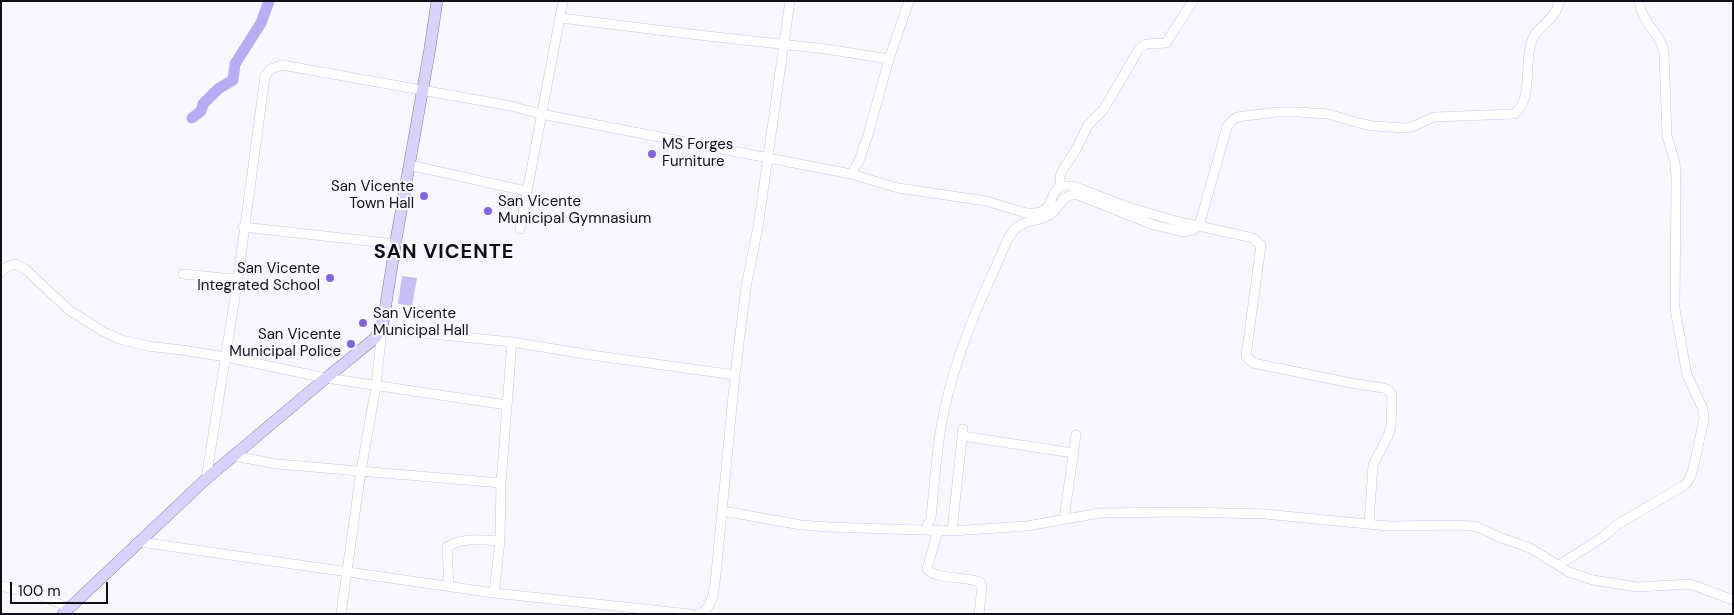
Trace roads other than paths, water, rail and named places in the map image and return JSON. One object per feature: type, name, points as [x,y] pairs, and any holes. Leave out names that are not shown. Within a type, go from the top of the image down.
[{"type":"main road","points":[[66,611],[206,480],[326,378],[374,340],[382,330],[437,1]]},
{"type":"street","points":[[520,229],[563,1]]},
{"type":"street","points":[[698,614],[708,609],[711,600],[723,510],[735,375],[746,287],[758,227],[790,1]]},
{"type":"street","points":[[851,174],[856,168],[865,144],[889,59],[909,1]]},
{"type":"street","points":[[206,480],[238,278],[243,227],[265,76],[271,69],[282,65],[422,90],[440,95],[511,106],[541,114],[851,174],[898,188],[986,201],[1034,213],[1041,212],[1049,206],[1054,193],[1060,186],[1062,171],[1077,148],[1088,125],[1109,101],[1139,49],[1146,44],[1166,43],[1193,1]]},
{"type":"street","points":[[926,530],[931,518],[941,427],[955,368],[979,303],[1012,232],[1023,223],[1045,218],[1051,214],[1064,198],[1072,194],[1154,225],[1183,232],[1193,230],[1199,226],[1227,127],[1237,117],[1278,112],[1297,112],[1328,114],[1373,126],[1408,128],[1434,117],[1514,114],[1521,108],[1525,97],[1530,47],[1534,37],[1555,14],[1558,1]]},
{"type":"street","points":[[1559,566],[1603,537],[1618,524],[1685,485],[1693,469],[1704,419],[1703,409],[1687,376],[1675,309],[1676,178],[1675,162],[1667,136],[1664,53],[1660,40],[1641,14],[1639,1]]},
{"type":"street","points":[[560,18],[862,54],[889,59]]},
{"type":"street","points":[[409,165],[526,191]]},
{"type":"street","points":[[1060,186],[1073,186],[1128,207],[1179,222],[1253,238],[1261,244],[1246,348],[1248,360],[1253,363],[1383,388],[1387,389],[1392,395],[1391,426],[1373,465],[1369,523]]},
{"type":"street","points":[[243,227],[396,244]]},
{"type":"street","points":[[1,272],[8,266],[16,264],[25,269],[68,310],[104,332],[122,340],[147,346],[226,357],[326,378],[507,405]]},
{"type":"street","points":[[184,274],[238,278]]},
{"type":"street","points":[[341,614],[361,471],[376,386],[382,330],[512,342],[735,375]]},
{"type":"street","points":[[494,592],[500,542],[501,483],[512,342]]},
{"type":"street","points":[[952,531],[963,433],[1073,453]]},
{"type":"street","points":[[1064,518],[1076,435]]},
{"type":"street","points":[[234,456],[277,464],[501,483]]},
{"type":"street","points":[[723,510],[810,526],[952,531],[1027,526],[1100,513],[1184,512],[1265,514],[1388,526],[1412,527],[1449,524],[1478,527],[1530,548],[1569,572],[1594,580],[1637,587],[1690,584],[1733,600]]},
{"type":"street","points":[[938,530],[927,569],[930,573],[980,582],[982,586],[979,614]]},
{"type":"street","points":[[449,586],[447,546],[471,540],[500,542]]},
{"type":"street","points":[[140,542],[494,592],[690,614]]},
{"type":"street","points":[[1,586],[40,595],[66,611]]},
{"type":"waterway","points":[[192,118],[201,111],[203,104],[218,89],[233,80],[235,64],[261,23],[269,1]]},
{"type":"place","name":"MS Forges Furniture","points":[[652,154]]},
{"type":"place","name":"San Vicente Town Hall","points":[[424,196]]},
{"type":"place","name":"San Vicente Municipal Gymnasium","points":[[488,211]]},
{"type":"place","name":"San Vicente Integrated School","points":[[330,278]]},
{"type":"place","name":"San Vicente Municipal Hall","points":[[363,323]]},
{"type":"place","name":"San Vicente Municipal Police","points":[[351,344]]},
{"type":"district","name":"SAN VICENTE","points":[[444,253]]}]
